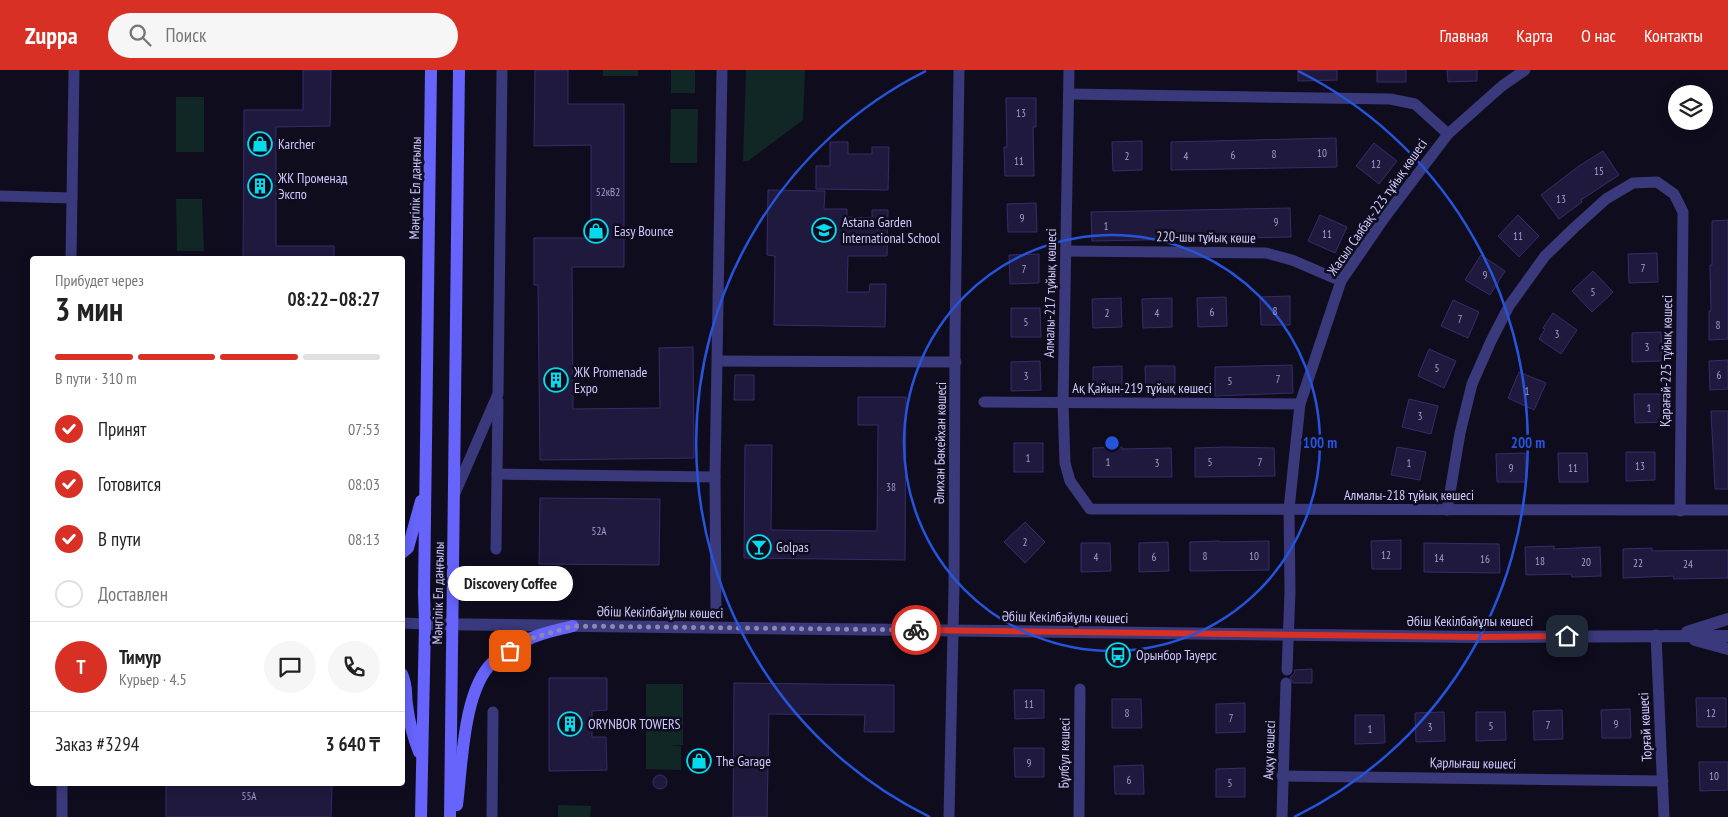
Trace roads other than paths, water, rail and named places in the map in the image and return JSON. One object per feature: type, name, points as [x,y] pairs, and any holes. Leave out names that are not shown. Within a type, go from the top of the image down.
[{"type":"main road","name":"Мәңгілік Ел даңғылы","points":[[421,817],[431,70]]},
{"type":"main road","name":"Мәңгілік Ел даңғылы","points":[[450,817],[459,70]]},
{"type":"main road","points":[[405,551],[408,548],[426,484]]},
{"type":"main road","points":[[455,817],[467,717],[484,672],[493,662],[526,640],[573,626]]},
{"type":"main road","points":[[405,681],[407,685],[406,704],[413,737],[422,759]]},
{"type":"street","points":[[71,256],[74,70]]},
{"type":"street","points":[[496,549],[502,70]]},
{"type":"street","points":[[716,611],[715,477],[722,70]]},
{"type":"street","name":"Әлихан Бөкейхан көшесі","points":[[950,817],[960,70]]},
{"type":"street","name":"Алмалы-217 тұйық көшесі","points":[[1069,70],[1063,403],[1065,463],[1070,481],[1090,509]]},
{"type":"street","name":"Жасыл Саябақ-223 тұйық көшесі","points":[[1288,634],[1290,592],[1289,509],[1300,404],[1341,281],[1385,217],[1448,134],[1502,86],[1526,70]]},
{"type":"street","points":[[1069,94],[1390,100],[1415,104],[1448,134]]},
{"type":"street","name":"Қарағай-225 тұйық көшесі","points":[[1447,510],[1460,433],[1472,384],[1509,306],[1545,256],[1606,200],[1633,183],[1657,182],[1674,194],[1683,212],[1680,511]]},
{"type":"street","points":[[0,196],[72,198]]},
{"type":"street","name":"220-шы тұйық көше","points":[[1066,251],[1266,253],[1292,260],[1341,281]]},
{"type":"street","points":[[718,361],[956,362]]},
{"type":"street","points":[[454,494],[498,394]]},
{"type":"street","name":"Ақ Қайын-219 тұйық көшесі","points":[[984,402],[1300,404]]},
{"type":"street","points":[[497,474],[715,477]]},
{"type":"street","name":"Алмалы-218 тұйық көшесі","points":[[1090,509],[1728,510]]},
{"type":"street","points":[[1678,635],[1728,619]]},
{"type":"street","name":"Әбіш Кекілбайұлы көшесі","points":[[405,623],[1478,637],[1728,636]]},
{"type":"street","points":[[1287,670],[1288,634]]},
{"type":"street","name":"Торғай көшесі","points":[[1656,635],[1664,817]]},
{"type":"street","points":[[1678,635],[1728,649]]},
{"type":"street","name":"Аққу көшесі","points":[[1282,817],[1286,683]]},
{"type":"street","name":"Бұлбұл көшесі","points":[[1078,817],[1080,689]]},
{"type":"street","points":[[492,817],[493,712]]},
{"type":"street","name":"Қарлығаш көшесі","points":[[1282,776],[1663,781]]},
{"type":"street","points":[[62,786],[62,817]]},
{"type":"place","name":"Karcher","points":[[260,144]]},
{"type":"place","name":"ЖК Променад Экспо","points":[[260,186]]},
{"type":"place","name":"Astana Garden International School","points":[[824,230]]},
{"type":"place","name":"Easy Bounce","points":[[596,231]]},
{"type":"place","name":"ЖК Promenade Expo","points":[[556,380]]},
{"type":"place","name":"Golpas","points":[[759,547]]},
{"type":"place","name":"Discovery Coffee","points":[[510,651]]},
{"type":"place","name":"Орынбор Тауерс","points":[[1118,655]]},
{"type":"place","name":"ORYNBOR TOWERS","points":[[570,724]]},
{"type":"place","name":"The Garage","points":[[699,761]]}]
